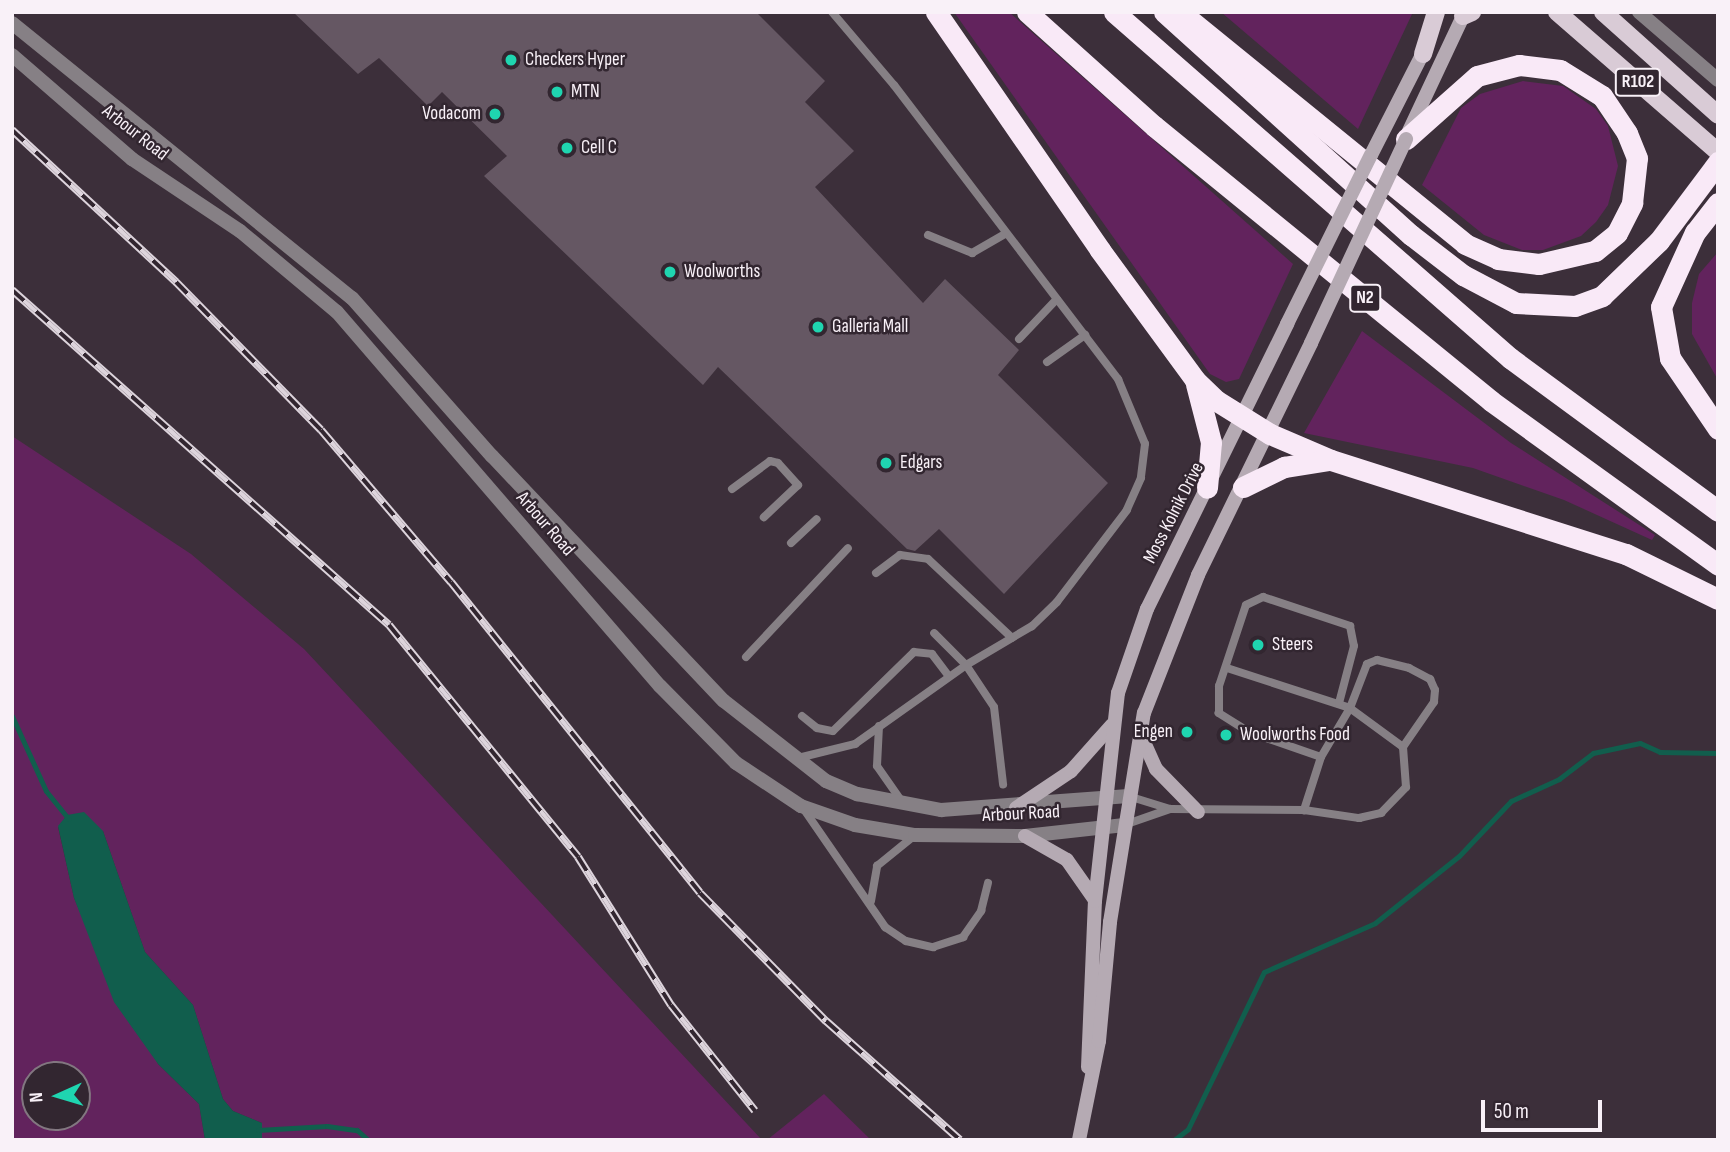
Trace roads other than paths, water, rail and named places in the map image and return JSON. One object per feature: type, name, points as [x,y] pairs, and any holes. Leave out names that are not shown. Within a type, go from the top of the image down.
[{"type":"highway","points":[[936,12],[1195,380],[1243,418],[1270,434],[1331,460],[1626,554],[1718,599]]},
{"type":"highway","name":"N2","points":[[1027,12],[1154,126],[1491,401],[1718,565]]},
{"type":"highway","name":"N2","points":[[1114,12],[1510,358],[1718,511]]},
{"type":"highway","points":[[1164,12],[1411,234],[1473,282],[1516,303],[1575,306],[1602,296],[1659,241],[1718,162]]},
{"type":"highway","points":[[1180,12],[1465,244],[1498,259],[1539,264],[1595,251],[1617,233],[1632,203],[1637,158],[1621,122],[1602,96],[1560,69],[1520,65],[1477,76],[1421,117],[1406,139]]},
{"type":"highway","points":[[1718,203],[1695,232],[1669,281],[1661,307],[1662,332],[1670,358],[1718,429]]},
{"type":"highway","points":[[1695,232],[1718,220]]},
{"type":"highway","points":[[1195,380],[1209,422],[1207,488]]},
{"type":"highway","points":[[1243,487],[1284,467],[1331,460]]},
{"type":"main road","points":[[1423,54],[1436,12]]},
{"type":"main road","name":"Moss Kolnik Drive","points":[[1079,1140],[1089,1073],[1095,901],[1104,798],[1114,723],[1147,609],[1444,12]]},
{"type":"main road","name":"R102","points":[[1603,12],[1718,115]]},
{"type":"main road","points":[[1421,117],[1467,14]]},
{"type":"main road","name":"R102","points":[[1556,14],[1718,152]]},
{"type":"main road","name":"Moss Kolnik Drive","points":[[1089,1073],[1099,1041],[1124,825],[1140,731],[1175,628],[1270,434],[1406,139]]},
{"type":"main road","points":[[1016,808],[1071,771],[1114,723]]},
{"type":"main road","points":[[1140,731],[1156,769],[1198,812]]},
{"type":"main road","points":[[1025,836],[1077,869],[1095,901]]},
{"type":"street","points":[[1639,12],[1718,79]]},
{"type":"street","name":"Arbour Road","points":[[12,23],[150,139],[312,261],[409,360],[724,701],[795,759],[857,794],[911,807],[1016,808],[1128,796]]},
{"type":"street","name":"Arbour Road","points":[[12,55],[132,159],[270,255],[337,312],[394,372],[660,686],[736,763],[801,806],[855,825],[915,835],[1025,836],[1124,825]]},
{"type":"street","points":[[394,372],[409,360]]},
{"type":"lane","points":[[795,759],[837,751],[879,726],[947,674],[1012,638],[1057,602],[1127,510],[1141,478],[1145,444],[1136,413],[1085,335],[894,85],[832,12]]},
{"type":"lane","points":[[928,235],[972,253],[1005,233]]},
{"type":"lane","points":[[1020,339],[1057,299]]},
{"type":"lane","points":[[1047,362],[1085,335]]},
{"type":"lane","points":[[732,489],[770,461],[778,463],[798,485],[764,517]]},
{"type":"lane","points":[[791,543],[817,519]]},
{"type":"lane","points":[[746,657],[848,548]]},
{"type":"lane","points":[[876,573],[900,555],[928,559],[1012,638]]},
{"type":"lane","points":[[1321,757],[1249,732],[1219,713],[1218,694],[1240,615],[1251,601],[1263,597],[1343,621],[1354,634],[1339,703]]},
{"type":"lane","points":[[933,633],[966,664],[994,707],[1003,784]]},
{"type":"lane","points":[[802,716],[817,728],[833,731],[914,652],[932,654],[947,674]]},
{"type":"lane","points":[[1128,796],[1170,809],[1198,812],[1304,810],[1359,818],[1381,813],[1406,787],[1403,747],[1434,702],[1430,679],[1393,663],[1367,664],[1350,709],[1321,757],[1304,810]]},
{"type":"lane","points":[[1227,668],[1339,703],[1403,747]]},
{"type":"lane","points":[[879,726],[877,766],[890,790],[911,807]]},
{"type":"lane","points":[[801,806],[872,901],[885,927],[906,941],[933,947],[968,930],[981,911],[988,883]]},
{"type":"lane","points":[[1124,825],[1170,809]]},
{"type":"lane","points":[[872,901],[877,866],[915,835]]},
{"type":"waterway","points":[[12,716],[46,791],[69,819]]},
{"type":"waterway","points":[[1174,1140],[1188,1129],[1264,972],[1375,923],[1459,856],[1511,801],[1559,779],[1593,753],[1640,743],[1660,752],[1718,753]]},
{"type":"waterway","points":[[258,1130],[327,1126],[357,1130],[368,1140]]},
{"type":"railway","points":[[12,130],[176,282],[321,430],[451,582],[700,893],[826,1021],[960,1140]]},
{"type":"railway","points":[[12,290],[389,625],[578,857],[671,1005],[755,1111]]},
{"type":"place","name":"Checkers Hyper","points":[[511,60]]},
{"type":"place","name":"MTN","points":[[557,92]]},
{"type":"place","name":"Vodacom","points":[[495,114]]},
{"type":"place","name":"Cell C","points":[[567,148]]},
{"type":"place","name":"Woolworths","points":[[670,272]]},
{"type":"place","name":"Galleria Mall","points":[[818,327]]},
{"type":"place","name":"Edgars","points":[[886,463]]},
{"type":"place","name":"Steers","points":[[1258,645]]},
{"type":"place","name":"Engen","points":[[1187,732]]},
{"type":"place","name":"Woolworths Food","points":[[1226,735]]}]
